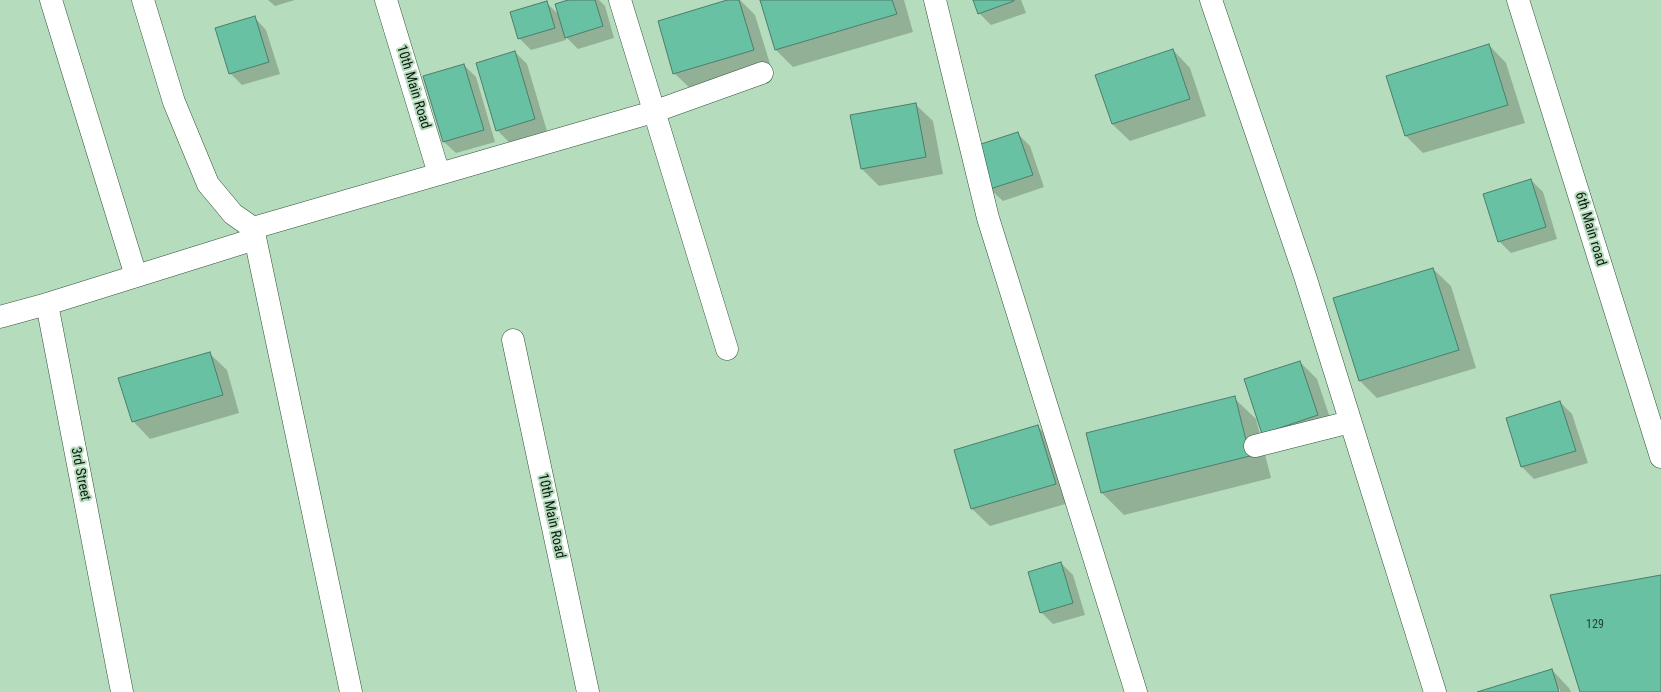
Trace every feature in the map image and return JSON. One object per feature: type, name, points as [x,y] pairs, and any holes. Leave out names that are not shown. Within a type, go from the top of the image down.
[{"type":"street","points":[[51,0],[136,276]]},
{"type":"street","points":[[143,0],[174,102],[208,184],[233,214],[254,234],[351,692]]},
{"type":"street","name":"10th Main Road","points":[[386,0],[439,174]]},
{"type":"street","points":[[620,0],[653,112],[727,349]]},
{"type":"street","points":[[935,0],[988,218],[1136,692]]},
{"type":"street","points":[[1211,0],[1304,276],[1435,692]]},
{"type":"street","name":"6th Main road","points":[[1518,0],[1661,457]]},
{"type":"street","points":[[0,317],[136,276],[254,234],[439,174],[653,112],[762,73]]},
{"type":"street","name":"3rd Street","points":[[47,304],[122,692]]},
{"type":"street","name":"10th Main Road","points":[[513,340],[588,692]]},
{"type":"street","points":[[1255,446],[1350,422]]},
{"type":"building","points":[[568,0],[595,0],[603,26],[565,38],[555,4]]},
{"type":"building","points":[[727,0],[739,0],[754,50],[673,74],[658,21]]},
{"type":"building","points":[[760,0],[892,0],[897,14],[775,50]]},
{"type":"building","points":[[973,0],[1014,0],[1014,1],[978,14]]},
{"type":"building","points":[[547,1],[555,28],[518,39],[510,12]]},
{"type":"building","points":[[255,16],[269,62],[229,74],[215,28]]},
{"type":"building","points":[[1489,44],[1508,105],[1405,136],[1386,76]]},
{"type":"building","points":[[1173,49],[1190,99],[1112,124],[1095,75]]},
{"type":"building","points":[[515,51],[535,119],[496,131],[476,63]]},
{"type":"building","points":[[464,64],[484,130],[443,142],[423,76]]},
{"type":"building","points":[[916,103],[926,157],[861,169],[850,115]]},
{"type":"building","points":[[1018,132],[1033,175],[990,189],[975,146]]},
{"type":"building","points":[[1531,179],[1546,227],[1498,242],[1483,194]]},
{"type":"building","points":[[1433,268],[1459,350],[1359,381],[1333,298]]},
{"type":"building","points":[[210,352],[223,395],[132,422],[118,378]]},
{"type":"building","points":[[1300,361],[1318,415],[1262,434],[1244,379]]},
{"type":"building","points":[[1235,396],[1250,456],[1101,493],[1086,433]]},
{"type":"building","points":[[1560,401],[1576,451],[1521,467],[1506,418]]},
{"type":"building","points":[[1038,425],[1056,484],[971,509],[954,450]]},
{"type":"building","points":[[1061,562],[1073,603],[1040,613],[1028,572]]},
{"type":"building","points":[[1661,575],[1661,692],[1580,692],[1550,595]]},
{"type":"building","points":[[1552,669],[1559,692],[1477,692]]}]
